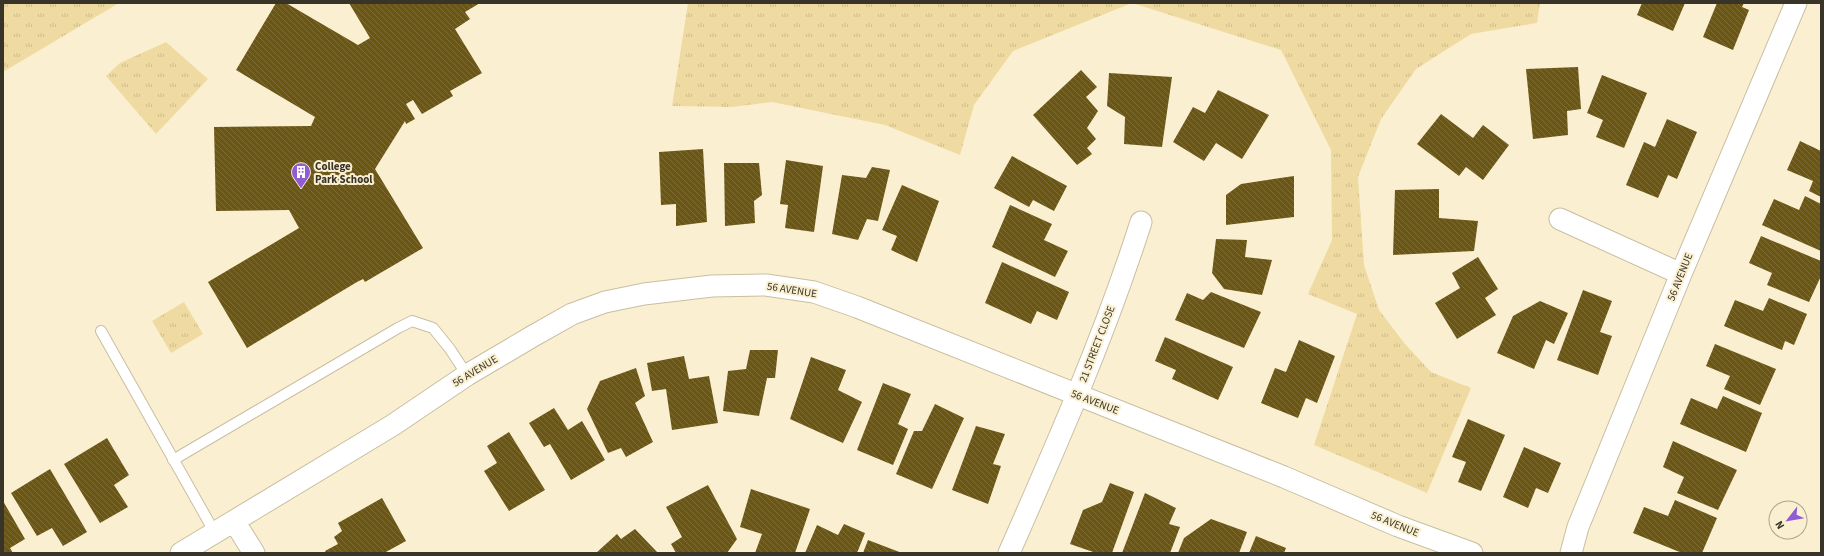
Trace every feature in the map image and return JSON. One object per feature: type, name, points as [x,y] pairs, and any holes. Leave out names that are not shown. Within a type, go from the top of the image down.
[{"type":"street","name":"56 AVENUE","points":[[1572,553],[1578,527],[1681,274],[1796,3]]},
{"type":"street","points":[[1560,219],[1681,274]]},
{"type":"street","name":"21 STREET CLOSE","points":[[1009,553],[1065,426],[1124,275],[1141,222]]},
{"type":"street","name":"56 AVENUE","points":[[181,553],[393,425],[467,375],[572,314],[605,302],[644,294],[712,286],[766,285],[814,292],[1077,394],[1284,477],[1398,526],[1472,553]]},
{"type":"street","points":[[234,521],[254,553]]},
{"type":"lane","points":[[173,460],[398,328],[412,322],[433,328],[450,349],[467,375]]},
{"type":"lane","points":[[101,331],[215,533]]},
{"type":"green space","points":[[3,3],[119,3],[3,72]]},
{"type":"green space","points":[[688,3],[1132,3],[1013,51],[974,105],[960,155],[885,125],[772,102],[732,107],[672,106]]},
{"type":"green space","points":[[1132,3],[1540,3],[1537,23],[1471,34],[1416,69],[1381,119],[1358,177],[1364,265],[1379,310],[1405,344],[1431,372],[1471,388],[1427,493],[1314,445],[1357,314],[1308,294],[1332,240],[1331,150],[1281,50]]},
{"type":"green space","points":[[166,42],[208,79],[156,134],[106,76],[120,63]]},
{"type":"green space","points":[[184,302],[203,334],[171,353],[152,321]]},
{"type":"building","name":"College Park School","points":[[276,3],[286,3],[358,45],[370,38],[349,3],[480,3],[465,12],[470,19],[455,29],[482,73],[450,91],[453,96],[422,114],[413,100],[406,104],[415,119],[406,124],[405,121],[375,169],[423,248],[365,282],[363,279],[357,282],[247,348],[208,282],[299,228],[289,210],[216,211],[214,127],[311,126],[315,117],[236,70]]},
{"type":"building","points":[[1642,3],[1685,3],[1673,31],[1637,15]]},
{"type":"building","points":[[1717,3],[1744,3],[1742,7],[1749,10],[1733,50],[1703,37]]},
{"type":"building","points":[[1578,67],[1581,109],[1567,111],[1568,135],[1533,139],[1526,69]]},
{"type":"building","points":[[1081,70],[1097,87],[1086,97],[1098,111],[1087,128],[1096,139],[1087,148],[1092,154],[1077,165],[1033,115]]},
{"type":"building","points":[[1109,73],[1172,77],[1162,147],[1124,144],[1125,117],[1107,106]]},
{"type":"building","points":[[1602,75],[1647,93],[1624,148],[1596,137],[1603,120],[1587,113]]},
{"type":"building","points":[[1218,90],[1269,115],[1242,159],[1216,143],[1204,161],[1173,142],[1193,107],[1205,113]]},
{"type":"building","points":[[1441,114],[1473,138],[1483,125],[1509,145],[1483,180],[1466,167],[1459,176],[1417,144]]},
{"type":"building","points":[[1667,119],[1697,132],[1677,179],[1668,175],[1658,198],[1626,185],[1644,142],[1655,147]]},
{"type":"building","points":[[1800,141],[1821,151],[1821,197],[1809,191],[1813,181],[1787,170]]},
{"type":"building","points":[[703,149],[707,222],[676,226],[676,204],[661,205],[659,152]]},
{"type":"building","points":[[1012,156],[1067,186],[1054,211],[1033,200],[1029,207],[994,188]]},
{"type":"building","points":[[786,160],[823,166],[814,232],[785,228],[788,205],[780,204]]},
{"type":"building","points":[[724,163],[759,163],[762,195],[754,201],[755,223],[725,226]]},
{"type":"building","points":[[872,167],[890,170],[878,221],[867,219],[858,240],[832,234],[842,175],[866,178]]},
{"type":"building","points":[[1294,176],[1294,217],[1226,225],[1226,195],[1241,184]]},
{"type":"building","points":[[902,185],[939,201],[917,262],[891,250],[897,236],[882,230]]},
{"type":"building","points":[[1439,189],[1439,218],[1478,221],[1474,251],[1393,255],[1395,190]]},
{"type":"building","points":[[1805,196],[1821,204],[1821,251],[1762,225],[1774,199],[1799,210]]},
{"type":"building","points":[[1010,205],[1052,224],[1044,240],[1068,251],[1055,277],[992,247]]},
{"type":"building","points":[[1761,236],[1821,261],[1821,276],[1809,302],[1767,285],[1772,273],[1749,263]]},
{"type":"building","points":[[1216,239],[1247,240],[1245,257],[1272,260],[1262,295],[1224,289],[1212,273]]},
{"type":"building","points":[[1478,257],[1498,289],[1485,298],[1496,315],[1457,339],[1435,303],[1460,288],[1452,273]]},
{"type":"building","points":[[1002,262],[1069,292],[1057,320],[1037,311],[1031,324],[985,303]]},
{"type":"building","points":[[1583,290],[1612,301],[1600,332],[1612,336],[1598,375],[1557,360]]},
{"type":"building","points":[[1211,292],[1261,312],[1244,348],[1175,320],[1187,293],[1203,300]]},
{"type":"building","points":[[1769,298],[1807,314],[1794,345],[1785,341],[1782,350],[1724,326],[1735,300],[1763,311]]},
{"type":"building","points":[[1540,301],[1568,313],[1554,344],[1546,340],[1534,369],[1497,353],[1513,316]]},
{"type":"building","points":[[1165,337],[1233,367],[1218,400],[1172,379],[1176,370],[1155,361]]},
{"type":"building","points":[[1299,340],[1335,356],[1317,403],[1306,398],[1298,418],[1261,403],[1275,368],[1286,372]]},
{"type":"building","points":[[1715,344],[1776,369],[1760,405],[1724,389],[1730,376],[1706,366]]},
{"type":"building","points":[[750,350],[778,350],[775,378],[767,378],[759,416],[723,411],[728,371],[746,369]]},
{"type":"building","points":[[684,356],[689,379],[709,376],[718,423],[672,430],[666,389],[652,391],[647,363]]},
{"type":"building","points":[[811,357],[846,370],[838,390],[862,402],[843,443],[790,419]]},
{"type":"building","points":[[636,368],[645,396],[635,403],[653,442],[626,457],[621,448],[608,453],[587,409],[600,381]]},
{"type":"building","points":[[883,383],[911,394],[898,424],[908,429],[893,465],[857,450]]},
{"type":"building","points":[[1723,396],[1762,413],[1746,452],[1680,424],[1691,398],[1717,409]]},
{"type":"building","points":[[935,404],[964,418],[932,489],[896,474],[914,431],[922,431]]},
{"type":"building","points":[[554,408],[568,430],[582,421],[605,460],[571,480],[550,444],[544,447],[529,423]]},
{"type":"building","points":[[1468,419],[1505,435],[1481,491],[1458,482],[1466,462],[1452,457]]},
{"type":"building","points":[[976,426],[1005,434],[993,464],[1001,466],[988,504],[952,490]]},
{"type":"building","points":[[509,432],[545,490],[509,511],[484,471],[497,463],[487,446]]},
{"type":"building","points":[[107,438],[129,475],[114,485],[128,507],[100,523],[64,464]]},
{"type":"building","points":[[1673,441],[1737,470],[1718,510],[1677,493],[1684,477],[1663,467]]},
{"type":"building","points":[[1524,447],[1561,463],[1548,493],[1536,488],[1528,508],[1503,497]]},
{"type":"building","points":[[50,469],[87,532],[63,546],[52,528],[37,536],[11,493]]},
{"type":"building","points":[[1110,483],[1134,492],[1112,553],[1096,553],[1070,544],[1083,510],[1102,502]]},
{"type":"building","points":[[708,485],[737,539],[727,553],[676,553],[671,544],[682,537],[666,507]]},
{"type":"building","points":[[751,489],[810,509],[795,553],[755,553],[762,534],[740,527]]},
{"type":"building","points":[[1145,493],[1176,508],[1169,524],[1180,527],[1170,553],[1122,553]]},
{"type":"building","points":[[382,498],[406,541],[384,553],[326,553],[325,551],[338,544],[334,537],[342,531],[338,523]]},
{"type":"building","points":[[1675,500],[1717,518],[1702,553],[1682,553],[1633,533],[1644,507],[1668,516]]},
{"type":"building","points":[[3,501],[25,539],[10,548],[13,553],[3,553]]},
{"type":"building","points":[[1211,519],[1247,532],[1239,553],[1178,553],[1184,538]]},
{"type":"building","points":[[844,524],[865,533],[857,553],[805,553],[817,525],[838,535]]},
{"type":"building","points":[[635,529],[658,553],[596,553],[617,534],[621,539]]},
{"type":"building","points":[[1256,536],[1286,548],[1284,553],[1249,553]]},
{"type":"building","points":[[868,540],[902,553],[863,553]]},
{"type":"place","name":"College Park School","points":[[301,189]]}]
